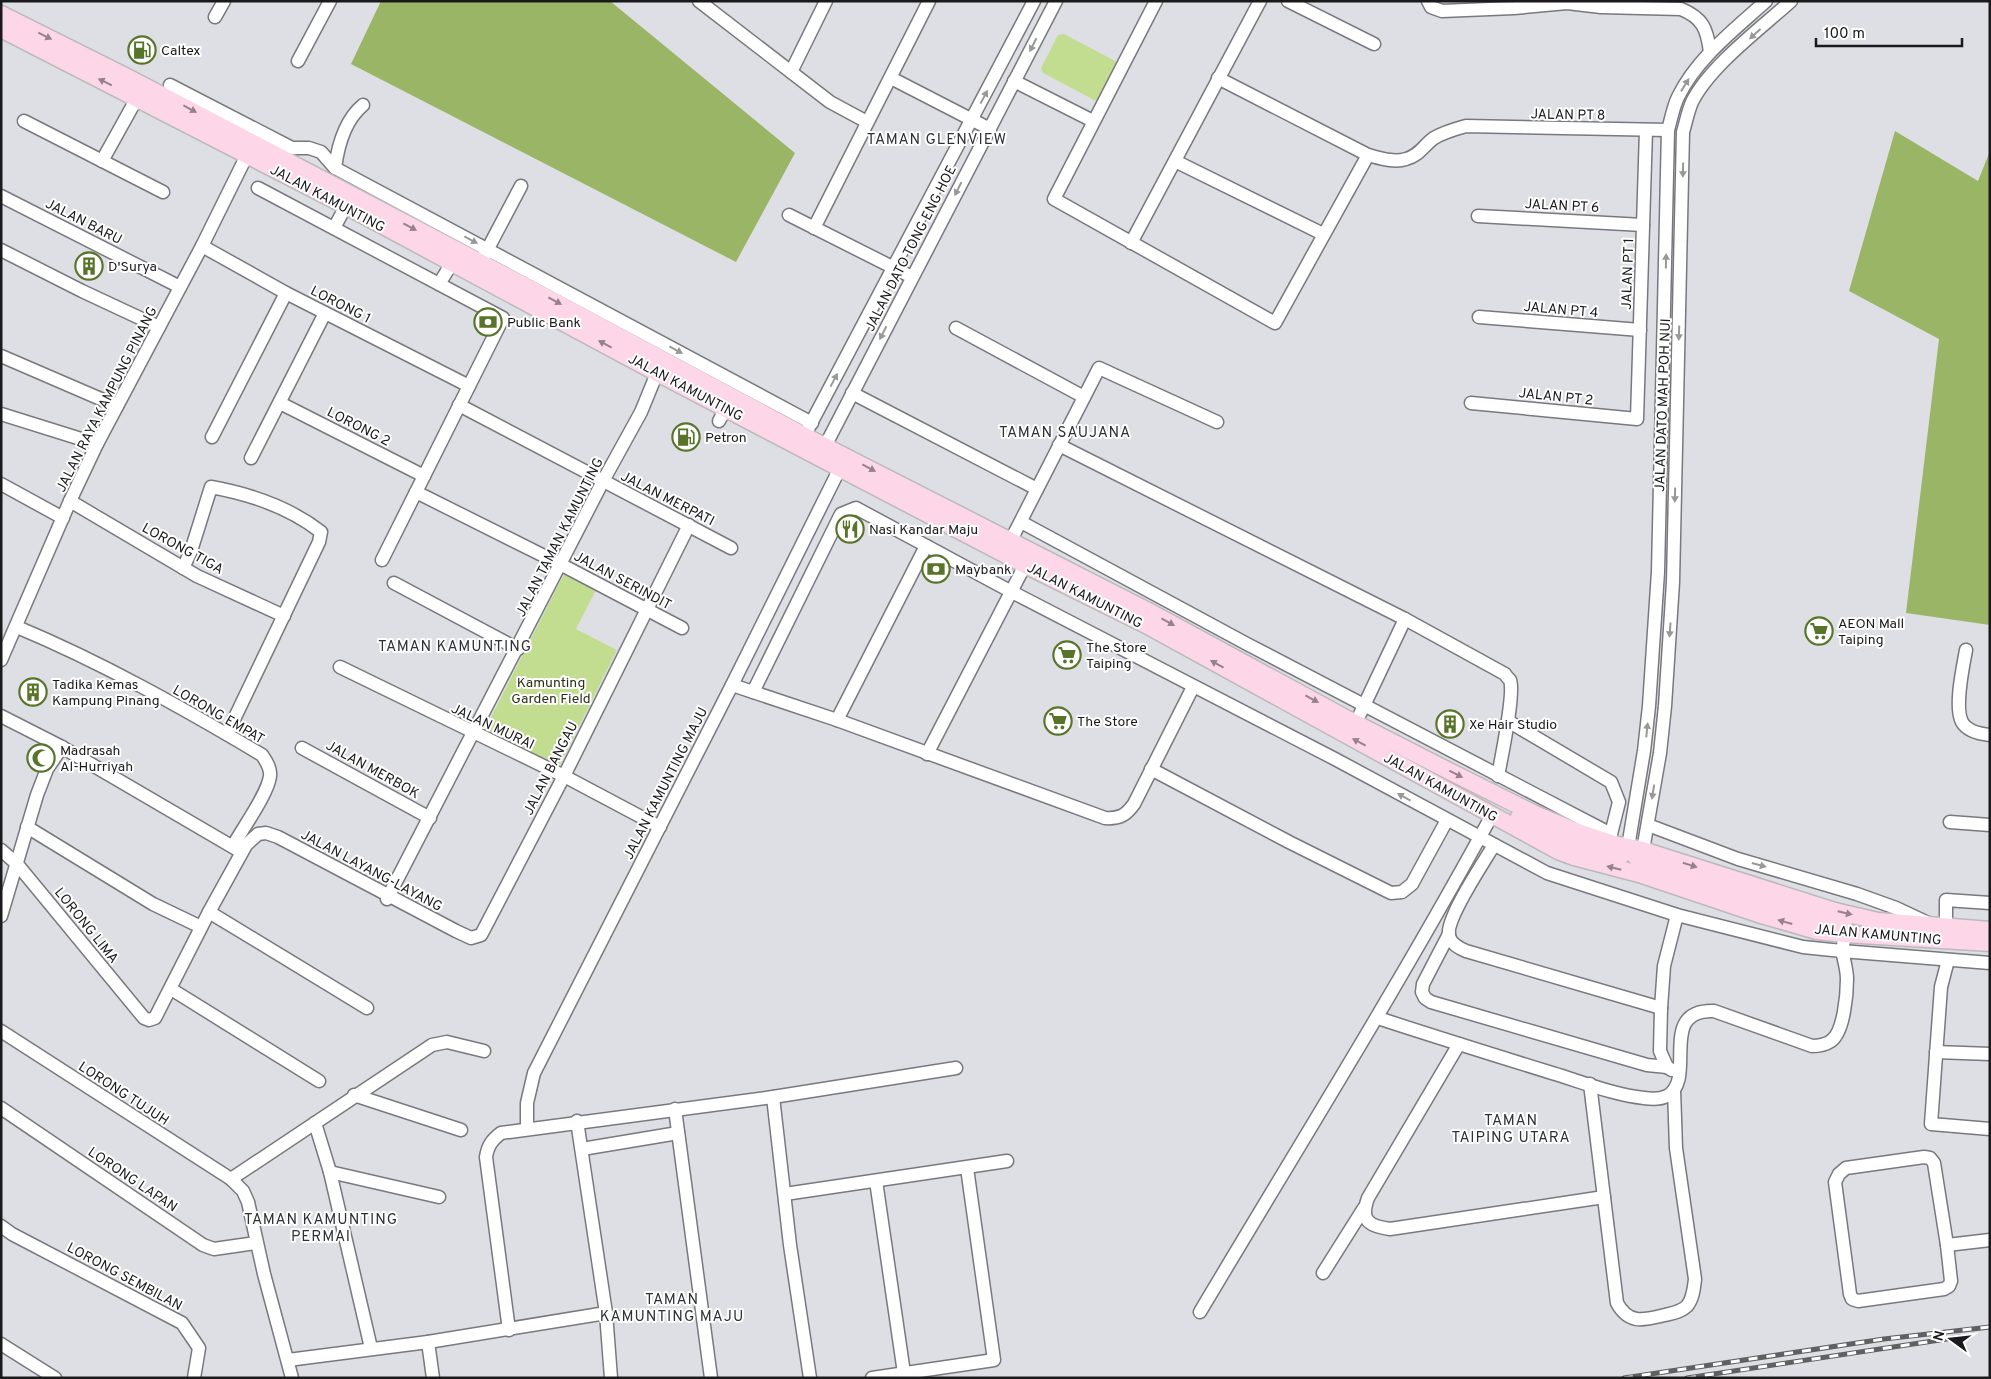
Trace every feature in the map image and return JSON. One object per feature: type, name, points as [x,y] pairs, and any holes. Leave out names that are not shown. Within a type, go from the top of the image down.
[{"type":"main road","name":"JALAN KAMUNTING","points":[[1,14],[129,78],[295,165],[484,256],[805,435],[822,451],[1152,613],[1355,723],[1533,813],[1578,832],[1635,851],[1835,911],[1878,921],[1990,930]]},
{"type":"main road","name":"JALAN KAMUNTING","points":[[1,29],[346,206],[657,373],[723,415],[805,435]]},
{"type":"main road","name":"JALAN KAMUNTING","points":[[844,462],[1025,565],[1146,625],[1472,802],[1536,840],[1574,857],[1639,874],[1707,898],[1817,931],[1990,943]]},
{"type":"main road","points":[[1472,802],[1491,805],[1579,845],[1610,854],[1635,851],[1640,862],[1700,884],[1875,935]]},
{"type":"street","points":[[215,17],[224,1]]},
{"type":"street","points":[[298,62],[330,1]]},
{"type":"street","points":[[699,1],[830,102],[867,122]]},
{"type":"street","points":[[791,72],[826,1]]},
{"type":"street","points":[[814,228],[929,1]]},
{"type":"street","points":[[805,435],[1034,1]]},
{"type":"street","name":"JALAN DATO TONG ENG HOE","points":[[822,451],[1056,1]]},
{"type":"street","points":[[1156,1],[1054,199],[1275,323],[1368,155],[1218,78]]},
{"type":"street","points":[[1131,243],[1260,1]]},
{"type":"street","points":[[1288,1],[1374,44]]},
{"type":"street","points":[[1428,1],[1431,7],[1442,11],[1567,3],[1681,9],[1691,13],[1708,32],[1723,39]]},
{"type":"street","name":"JALAN DATO MAH POH NUI","points":[[1635,851],[1649,706],[1658,572],[1668,130],[1678,98],[1689,79],[1710,52],[1766,1]]},
{"type":"street","name":"JALAN DATO MAH POH NUI","points":[[1635,851],[1648,825],[1660,753],[1665,706],[1673,582],[1683,132],[1692,103],[1720,65],[1791,1]]},
{"type":"street","points":[[1708,32],[1710,52]]},
{"type":"street","points":[[891,78],[990,129]]},
{"type":"street","points":[[1014,80],[1093,121]]},
{"type":"street","points":[[170,85],[283,143],[298,149],[309,148],[321,152],[335,168],[484,256],[521,186]]},
{"type":"street","points":[[102,161],[137,98]]},
{"type":"street","points":[[335,168],[342,136],[355,112],[363,104]]},
{"type":"street","points":[[1672,117],[1686,120]]},
{"type":"street","points":[[24,121],[163,192]]},
{"type":"street","name":"JALAN PT 8","points":[[1368,155],[1393,160],[1406,160],[1417,154],[1433,139],[1450,130],[1466,126],[1668,130]]},
{"type":"street","name":"JALAN PT 1","points":[[1637,419],[1646,130]]},
{"type":"street","points":[[295,165],[298,149]]},
{"type":"street","name":"JALAN RAYA KAMPUNG PINANG","points":[[1,660],[17,627],[70,501],[97,444],[202,246],[247,155]]},
{"type":"street","points":[[1175,161],[1323,234]]},
{"type":"street","points":[[258,188],[503,318],[382,560]]},
{"type":"street","name":"JALAN BARU","points":[[1,196],[180,287]]},
{"type":"street","points":[[334,228],[346,206]]},
{"type":"street","points":[[789,215],[912,277]]},
{"type":"street","name":"JALAN PT 6","points":[[1478,216],[1643,224]]},
{"type":"street","name":"LORONG 1","points":[[202,246],[286,294],[469,386]]},
{"type":"street","points":[[1,250],[82,291],[159,326]]},
{"type":"street","points":[[439,284],[452,263]]},
{"type":"street","points":[[212,436],[286,294]]},
{"type":"street","points":[[251,458],[326,313]]},
{"type":"street","name":"JALAN PT 4","points":[[1479,317],[1640,330]]},
{"type":"street","points":[[956,328],[1084,397]]},
{"type":"street","points":[[1,356],[117,406]]},
{"type":"street","points":[[1010,542],[1099,368],[1217,422]]},
{"type":"street","name":"JALAN TAMAN KAMUNTING","points":[[388,897],[518,649],[603,481],[641,412],[657,373]]},
{"type":"street","points":[[852,393],[1036,489]]},
{"type":"street","name":"LORONG 2","points":[[280,403],[424,476]]},
{"type":"street","name":"JALAN PT 2","points":[[1471,403],[1637,419]]},
{"type":"street","name":"JALAN MERPATI","points":[[459,405],[731,548]]},
{"type":"street","points":[[1,414],[97,444]]},
{"type":"street","points":[[1060,445],[1404,619],[1505,674],[1510,681],[1508,721],[1498,776]]},
{"type":"street","name":"JALAN KAMUNTING MAJU","points":[[528,1128],[528,1096],[534,1073],[844,462]]},
{"type":"street","points":[[1,484],[63,518]]},
{"type":"street","points":[[184,568],[211,486],[261,500],[287,510],[307,521],[321,532],[319,542],[227,734]]},
{"type":"street","name":"JALAN SERINDIT","points":[[416,492],[682,628]]},
{"type":"street","name":"LORONG TIGA","points":[[70,501],[197,576],[284,616]]},
{"type":"street","points":[[753,692],[841,514],[856,508],[1193,687],[1335,759],[1547,873],[1677,916],[1803,947],[1990,963]]},
{"type":"street","points":[[1021,522],[1364,706],[1611,834],[1619,802],[1611,782],[1508,721]]},
{"type":"street","name":"JALAN BANGAU","points":[[471,938],[481,935],[564,776],[689,525]]},
{"type":"street","points":[[837,720],[926,546]]},
{"type":"street","points":[[928,754],[1025,565]]},
{"type":"street","points":[[394,583],[518,649]]},
{"type":"street","points":[[1355,723],[1404,619]]},
{"type":"street","name":"LORONG EMPAT","points":[[17,627],[51,642],[227,734],[262,755],[268,763],[270,775],[267,786],[238,849]]},
{"type":"street","points":[[1966,650],[1958,712],[1962,723],[1970,730],[1990,735]]},
{"type":"street","name":"JALAN MURAI","points":[[340,667],[564,776],[660,827]]},
{"type":"street","points":[[732,685],[837,720],[1106,818],[1114,819],[1121,818],[1134,804],[1193,687]]},
{"type":"street","points":[[1,716],[62,747],[238,849],[171,989],[319,1081]]},
{"type":"street","points":[[1,916],[18,864],[36,795],[47,769],[62,747]]},
{"type":"street","name":"JALAN MERBOK","points":[[302,748],[430,818]]},
{"type":"street","points":[[1151,770],[1392,893],[1402,892],[1412,884],[1447,820]]},
{"type":"street","points":[[1200,1312],[1312,1123],[1378,1018],[1492,815]]},
{"type":"street","points":[[1950,822],[1990,825]]},
{"type":"street","points":[[1648,825],[1738,859],[1857,894],[1942,927],[1946,900],[1990,903]]},
{"type":"street","points":[[27,827],[153,904],[201,927]]},
{"type":"street","name":"JALAN LAYANG-LAYANG","points":[[238,849],[258,834],[266,833],[278,837],[388,897],[471,938]]},
{"type":"street","points":[[1494,845],[1453,915],[1449,934],[1423,984],[1422,992],[1425,998],[1431,1002],[1647,1066],[1666,1066],[1680,1072]]},
{"type":"street","name":"LORONG LIMA","points":[[1,850],[18,864],[144,1018],[149,1020],[155,1018],[171,989]]},
{"type":"street","points":[[209,912],[367,1008]]},
{"type":"street","points":[[1666,1066],[1660,1051],[1664,966],[1677,916]]},
{"type":"street","points":[[1449,934],[1453,942],[1466,951],[1661,1008]]},
{"type":"street","points":[[1590,1084],[1616,1303],[1622,1312],[1632,1318],[1645,1320],[1680,1311],[1688,1304],[1694,1291],[1695,1279],[1677,1158],[1674,1090],[1680,1072],[1682,1031],[1687,1022],[1703,1011],[1714,1012],[1812,1046],[1822,1045],[1831,1041],[1838,1034],[1842,1024],[1847,978],[1842,951],[1845,934]]},
{"type":"street","points":[[1424,937],[1440,951]]},
{"type":"street","points":[[1948,960],[1941,987],[1931,1124],[1990,1129]]},
{"type":"street","points":[[1378,1018],[1590,1084],[1645,1098],[1666,1096],[1674,1090]]},
{"type":"street","name":"LORONG TUJUH","points":[[1,1031],[231,1179],[243,1191],[248,1202],[256,1243],[292,1378]]},
{"type":"street","points":[[231,1179],[354,1095],[432,1045],[447,1042],[484,1051]]},
{"type":"street","points":[[1323,1274],[1364,1208],[1368,1198],[1459,1044]]},
{"type":"street","points":[[1936,1052],[1990,1054]]},
{"type":"street","points":[[509,1330],[486,1157],[487,1148],[493,1139],[501,1133],[577,1121],[773,1096],[956,1068]]},
{"type":"street","points":[[354,1095],[461,1130]]},
{"type":"street","points":[[773,1096],[790,1245],[810,1378]]},
{"type":"street","name":"LORONG LAPAN","points":[[1,1108],[203,1244],[214,1249],[256,1243]]},
{"type":"street","points":[[675,1109],[711,1378]]},
{"type":"street","points":[[577,1121],[598,1272],[606,1313],[611,1378]]},
{"type":"street","points":[[315,1123],[330,1172],[371,1348]]},
{"type":"street","points":[[582,1149],[678,1133]]},
{"type":"street","points":[[1924,1157],[1930,1158],[1934,1163],[1947,1245],[1951,1280],[1949,1286],[1944,1289],[1858,1301],[1852,1299],[1835,1182],[1838,1174],[1846,1168],[1924,1157]]},
{"type":"street","points":[[785,1194],[876,1182],[1007,1161]]},
{"type":"street","points":[[872,1378],[994,1360],[967,1168]]},
{"type":"street","points":[[330,1172],[438,1197]]},
{"type":"street","points":[[876,1182],[904,1373]]},
{"type":"street","points":[[1364,1208],[1365,1218],[1371,1224],[1390,1229],[1604,1197]]},
{"type":"street","name":"LORONG SEMBILAN","points":[[1,1226],[12,1234],[182,1323],[199,1348],[194,1378]]},
{"type":"street","points":[[1947,1245],[1990,1240]]},
{"type":"street","points":[[288,1360],[428,1342],[606,1313]]},
{"type":"street","points":[[428,1342],[433,1378]]},
{"type":"street","points":[[1,1344],[54,1378]]},
{"type":"green space","points":[[381,1],[610,1],[795,153],[736,262],[351,64]]},
{"type":"green space","points":[[1064,34],[1117,62],[1098,102],[1043,73],[1041,68],[1058,35]]},
{"type":"green space","points":[[1895,131],[1978,181],[1990,151],[1990,625],[1906,613],[1939,339],[1849,291]]},
{"type":"green space","name":"Kamunting Garden Field","points":[[564,574],[596,590],[576,629],[617,650],[559,767],[485,729]]},
{"type":"railway","points":[[1624,1378],[1884,1339],[1990,1327]]},
{"type":"railway","points":[[1687,1378],[1960,1337]]},
{"type":"place","name":"Caltex","points":[[142,50]]},
{"type":"place","name":"D'Surya","points":[[89,266]]},
{"type":"place","name":"Public Bank","points":[[488,322]]},
{"type":"place","name":"Petron","points":[[686,437]]},
{"type":"place","name":"Nasi Kandar Maju","points":[[850,529]]},
{"type":"place","name":"Maybank","points":[[936,569]]},
{"type":"place","name":"AEON Mall Taiping","points":[[1819,631]]},
{"type":"place","name":"The Store Taiping","points":[[1067,655]]},
{"type":"place","name":"Tadika Kemas Kampung Pinang","points":[[33,692]]},
{"type":"place","name":"The Store","points":[[1058,721]]},
{"type":"place","name":"Xe Hair Studio","points":[[1450,724]]},
{"type":"place","name":"Madrasah Al-Hurriyah","points":[[41,758]]},
{"type":"district","name":"TAMAN GLENVIEW","points":[[937,139]]},
{"type":"district","name":"TAMAN SAUJANA","points":[[1065,432]]},
{"type":"district","name":"TAMAN KAMUNTING","points":[[455,646]]},
{"type":"district","name":"TAMAN TAIPING UTARA","points":[[1511,1128]]},
{"type":"district","name":"TAMAN KAMUNTING PERMAI","points":[[321,1228]]},
{"type":"district","name":"TAMAN KAMUNTING MAJU","points":[[672,1308]]}]
